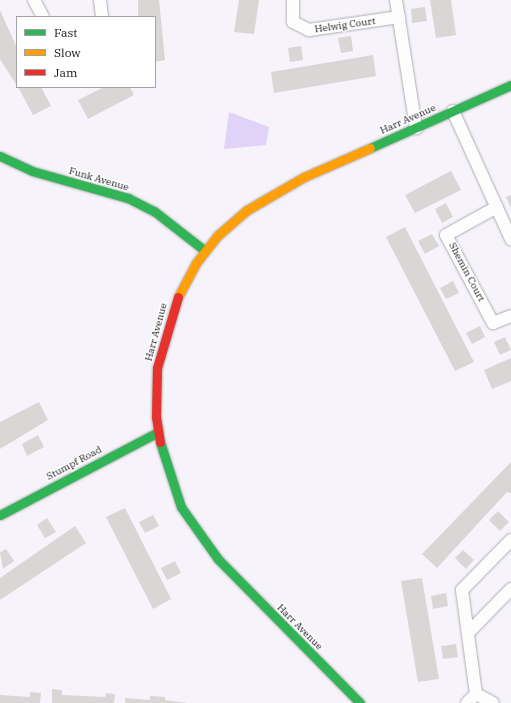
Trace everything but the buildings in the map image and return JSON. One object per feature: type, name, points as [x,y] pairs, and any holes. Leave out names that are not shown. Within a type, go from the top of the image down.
[{"type":"street","points":[[34,0],[42,16]]},
{"type":"street","points":[[100,0],[102,16]]},
{"type":"street","name":"Helwig Court","points":[[293,0],[291,18],[298,27],[309,30],[399,18]]},
{"type":"street","points":[[396,0],[416,128]]},
{"type":"street","name":"Harr Avenue","points":[[360,703],[206,545],[174,492],[158,432],[157,368],[165,332],[182,288],[204,250],[247,210],[282,189],[511,85]]},
{"type":"street","points":[[454,111],[511,239]]},
{"type":"street","name":"Funk Avenue","points":[[0,156],[32,171],[128,198],[154,212],[204,250]]},
{"type":"street","name":"Shemin Court","points":[[497,207],[446,235],[494,323],[511,316]]},
{"type":"street","name":"Stumpf Road","points":[[0,515],[158,432]]},
{"type":"street","points":[[476,694],[462,590],[511,540]]},
{"type":"street","points":[[468,633],[511,589]]},
{"type":"street","points":[[467,703],[476,694]]},
{"type":"street","points":[[476,694],[493,703]]},
{"type":"shaded area","points":[[229,112],[269,127],[266,145],[224,149]]},
{"type":"traffic: fast","points":[[370,148],[511,85]]},
{"type":"traffic: fast","points":[[0,156],[32,171],[128,198],[154,211],[204,250]]},
{"type":"traffic: fast","points":[[0,515],[158,432]]},
{"type":"traffic: fast","points":[[160,442],[181,507],[218,559],[360,703]]},
{"type":"traffic: slow","points":[[178,297],[196,263],[217,236],[247,210],[304,177],[370,148]]},
{"type":"traffic: jam","points":[[160,442],[156,416],[157,368],[178,297]]}]
